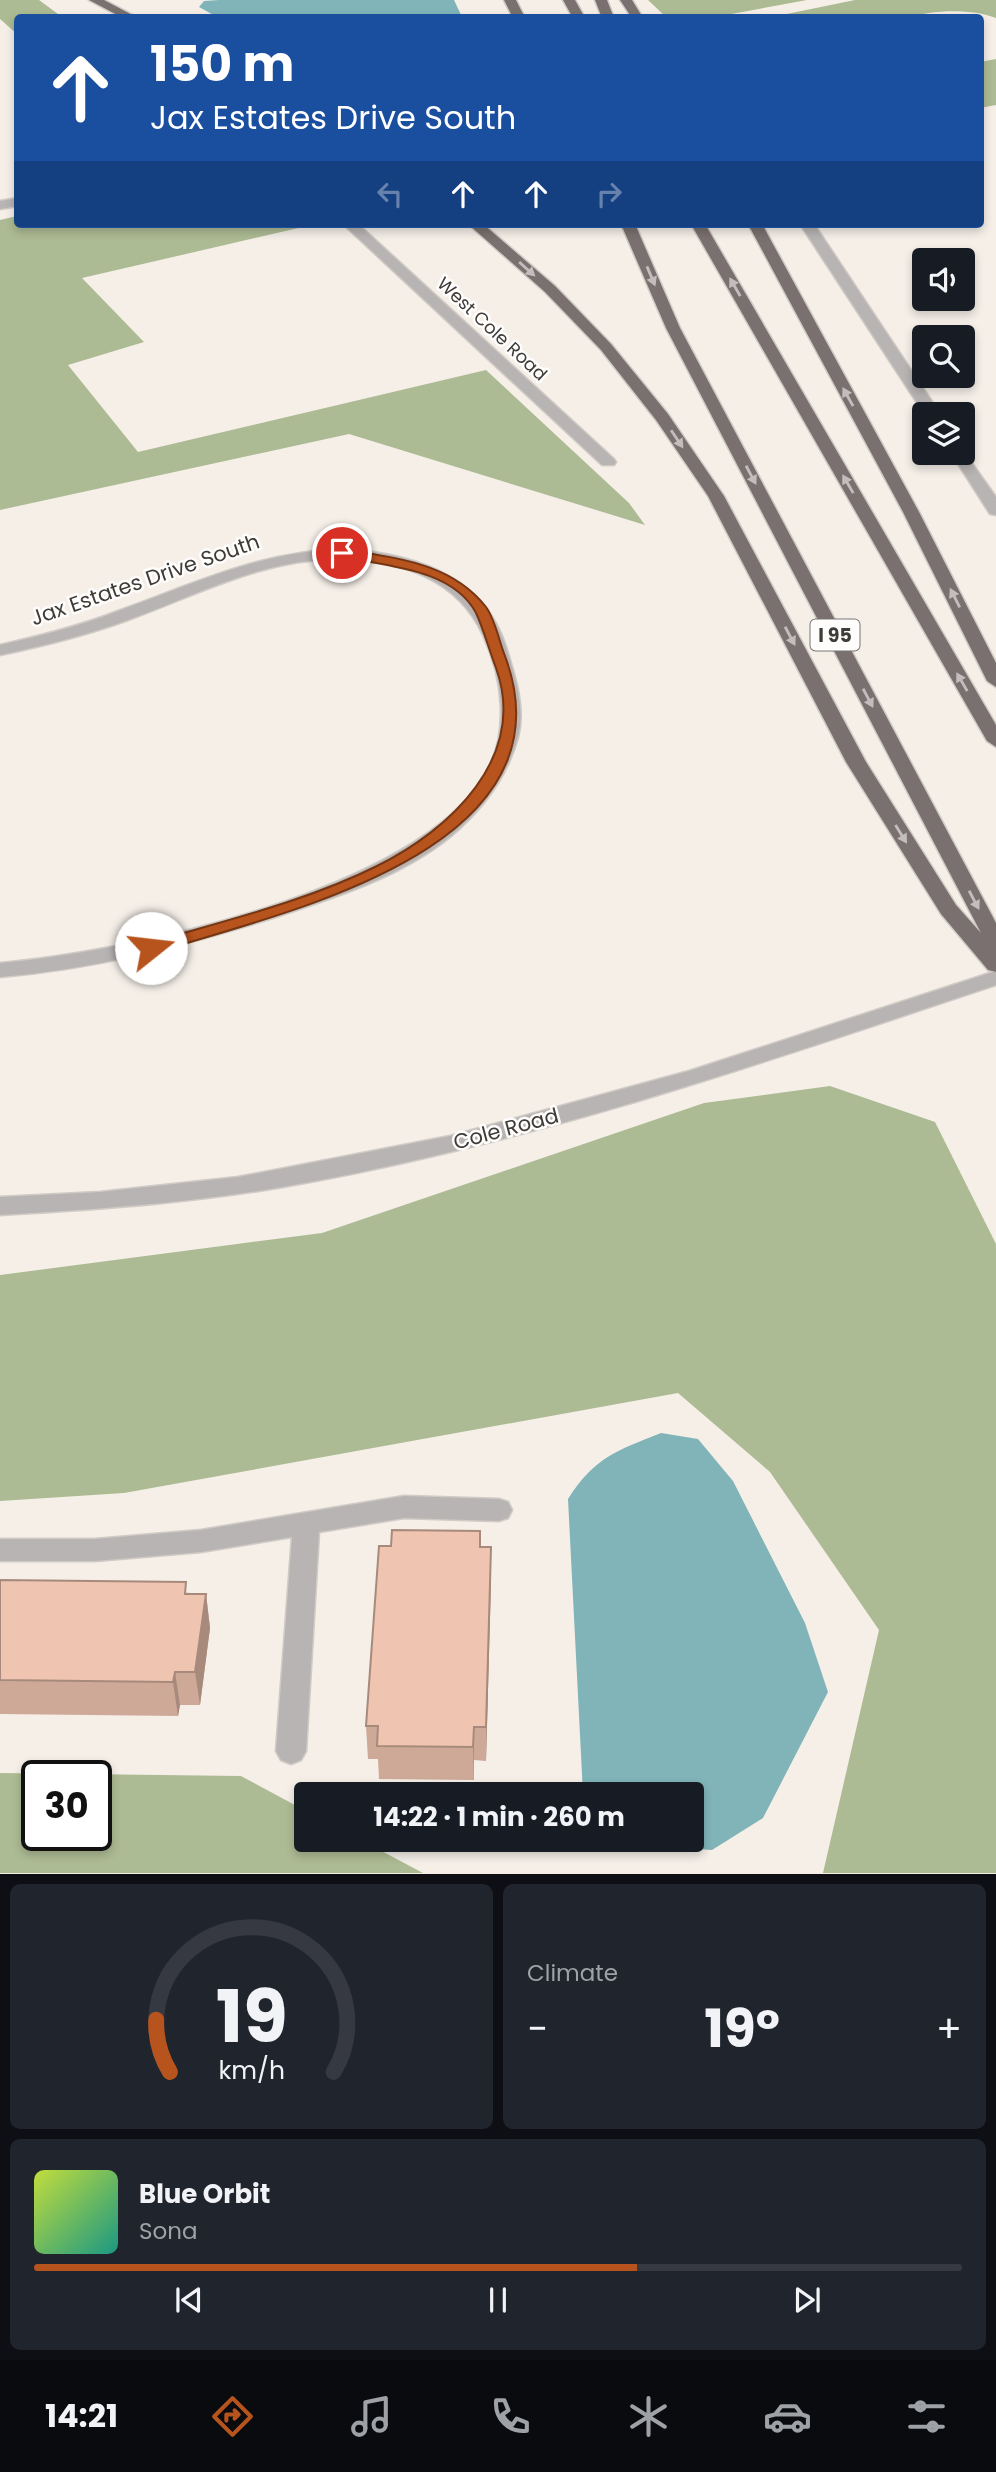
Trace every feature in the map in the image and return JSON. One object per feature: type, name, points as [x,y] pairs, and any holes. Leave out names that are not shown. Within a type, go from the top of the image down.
[{"type":"highway","points":[[95,0],[125,14]]},
{"type":"highway","points":[[118,0],[139,14]]},
{"type":"highway","points":[[480,228],[550,289],[606,347],[662,417],[716,496],[856,762],[948,909],[996,965]]},
{"type":"highway","name":"I 95","points":[[630,228],[673,328],[996,943]]},
{"type":"highway","points":[[700,228],[996,741]]},
{"type":"highway","points":[[757,228],[911,512],[996,681]]},
{"type":"street","name":"West Cole Road","points":[[354,228],[608,462]]},
{"type":"street","points":[[810,228],[924,402]]},
{"type":"street","points":[[967,465],[996,510]]},
{"type":"street","name":"Jax Estates Drive South","points":[[0,650],[103,623],[270,561],[323,555],[359,555],[428,570],[468,596],[481,610],[490,628],[506,676],[511,708],[509,737],[486,787],[447,829],[385,869],[274,911],[151,948],[52,967],[0,970]]},
{"type":"street","name":"Cole Road","points":[[0,1206],[102,1201],[220,1187],[442,1146],[653,1090],[996,978]]},
{"type":"street","points":[[0,1550],[95,1550],[201,1541],[404,1507],[499,1510]]},
{"type":"street","points":[[291,1751],[306,1523]]},
{"type":"green space","points":[[0,0],[39,0],[58,14],[14,14],[14,31],[0,19]]},
{"type":"green space","points":[[648,0],[807,0],[731,14],[663,14]]},
{"type":"green space","points":[[855,0],[996,0],[996,18],[984,14],[951,11],[924,14],[787,14]]},
{"type":"green space","points":[[996,59],[996,105],[984,107],[984,61]]},
{"type":"green space","points":[[14,217],[14,228],[299,228],[82,278],[144,342],[68,365],[138,452],[486,370],[629,503],[645,525],[349,434],[0,510],[0,220]]},
{"type":"green space","points":[[830,1086],[935,1122],[996,1244],[996,1873],[823,1873],[879,1630],[770,1472],[678,1393],[124,1493],[0,1501],[0,1275],[322,1233],[704,1103]]},
{"type":"green space","points":[[0,1773],[21,1773],[21,1851],[112,1851],[112,1774],[241,1776],[294,1805],[294,1852],[383,1852],[423,1873],[0,1873]]},
{"type":"water","points":[[454,0],[461,14],[212,14],[199,7],[204,1]]},
{"type":"water","points":[[661,1433],[698,1439],[733,1481],[805,1623],[828,1692],[763,1818],[712,1850],[704,1850],[704,1782],[582,1782],[568,1499],[597,1464],[631,1445]]},
{"type":"building","points":[[392,1530],[480,1531],[480,1547],[491,1547],[486,1727],[474,1727],[473,1747],[377,1746],[378,1726],[366,1726],[379,1546],[391,1546]]},
{"type":"building","points":[[0,1580],[186,1582],[185,1594],[206,1594],[195,1672],[175,1672],[173,1682],[0,1680]]},
{"type":"route","points":[[151,948],[274,911],[385,869],[447,829],[486,787],[499,763],[509,737],[511,708],[506,676],[481,610],[461,589],[428,570],[414,565],[342,553]]}]
